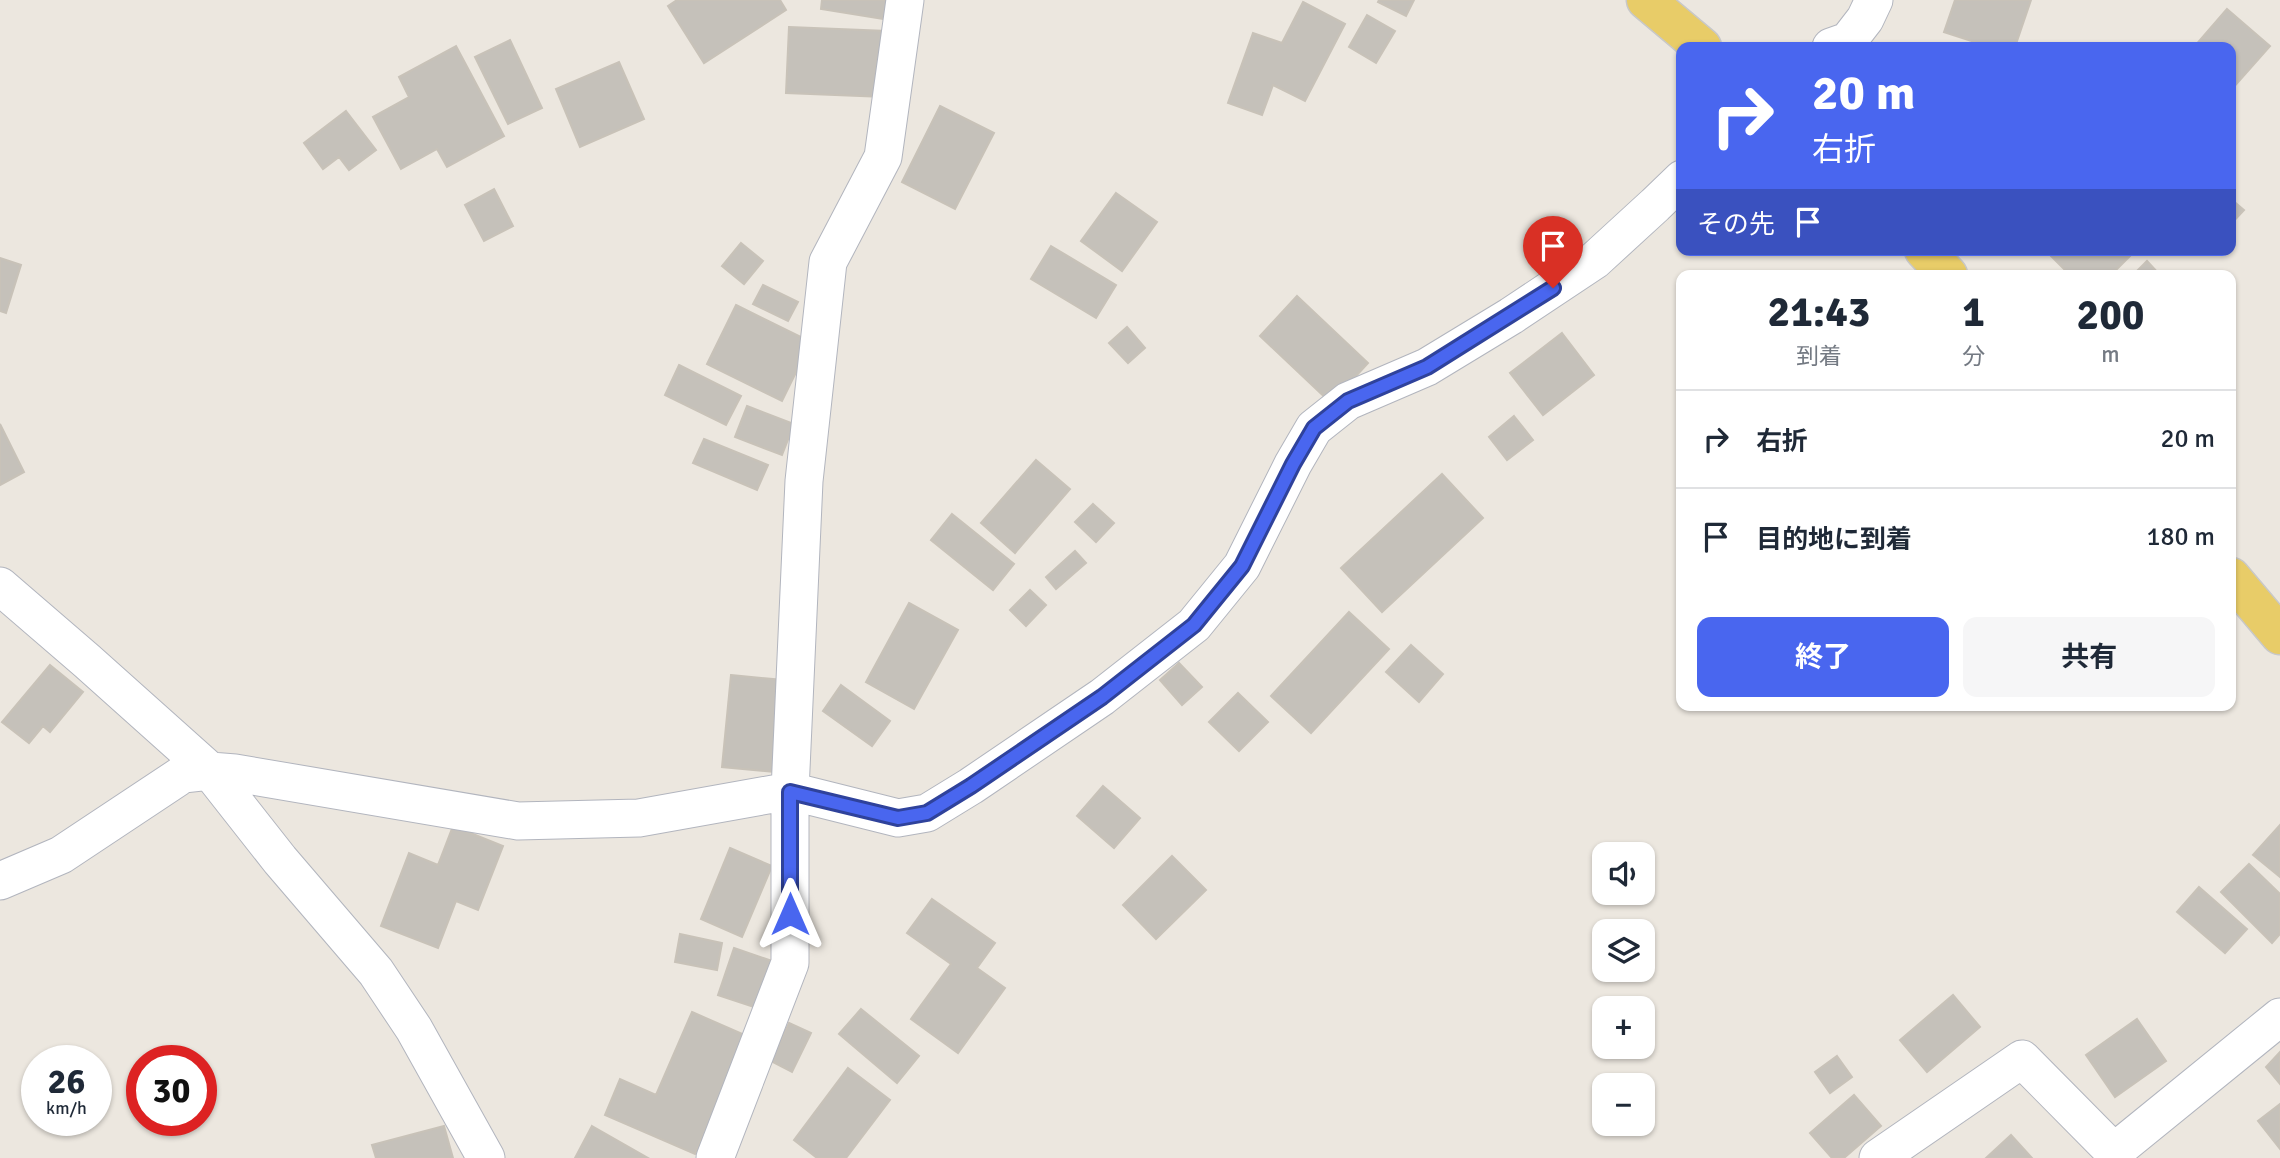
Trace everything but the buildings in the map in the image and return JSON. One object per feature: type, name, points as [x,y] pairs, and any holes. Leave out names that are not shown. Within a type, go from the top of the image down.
[{"type":"main road","points":[[1646,0],[1696,42]]},
{"type":"main road","points":[[1930,256],[1943,270]]},
{"type":"main road","points":[[2236,583],[2280,635]]},
{"type":"street","points":[[715,1158],[790,963],[790,792],[804,481],[828,262],[883,157],[905,0]]},
{"type":"street","points":[[1845,42],[1865,19],[1874,0]]},
{"type":"street","points":[[0,881],[61,855],[183,774],[210,771],[518,821],[639,818],[790,792],[898,818],[927,813],[1102,697],[1194,625],[1242,566],[1314,428],[1348,401],[1427,367],[1595,260],[1676,184]]},
{"type":"street","points":[[0,586],[210,771],[288,869],[376,972],[414,1029],[486,1158]]},
{"type":"street","points":[[1878,1158],[2022,1059],[2116,1155],[2280,1017]]},
{"type":"route","points":[[790,914],[790,792],[898,818],[927,813],[971,786],[1102,697],[1194,625],[1242,566],[1314,428],[1348,401],[1427,367],[1553,288]]}]
